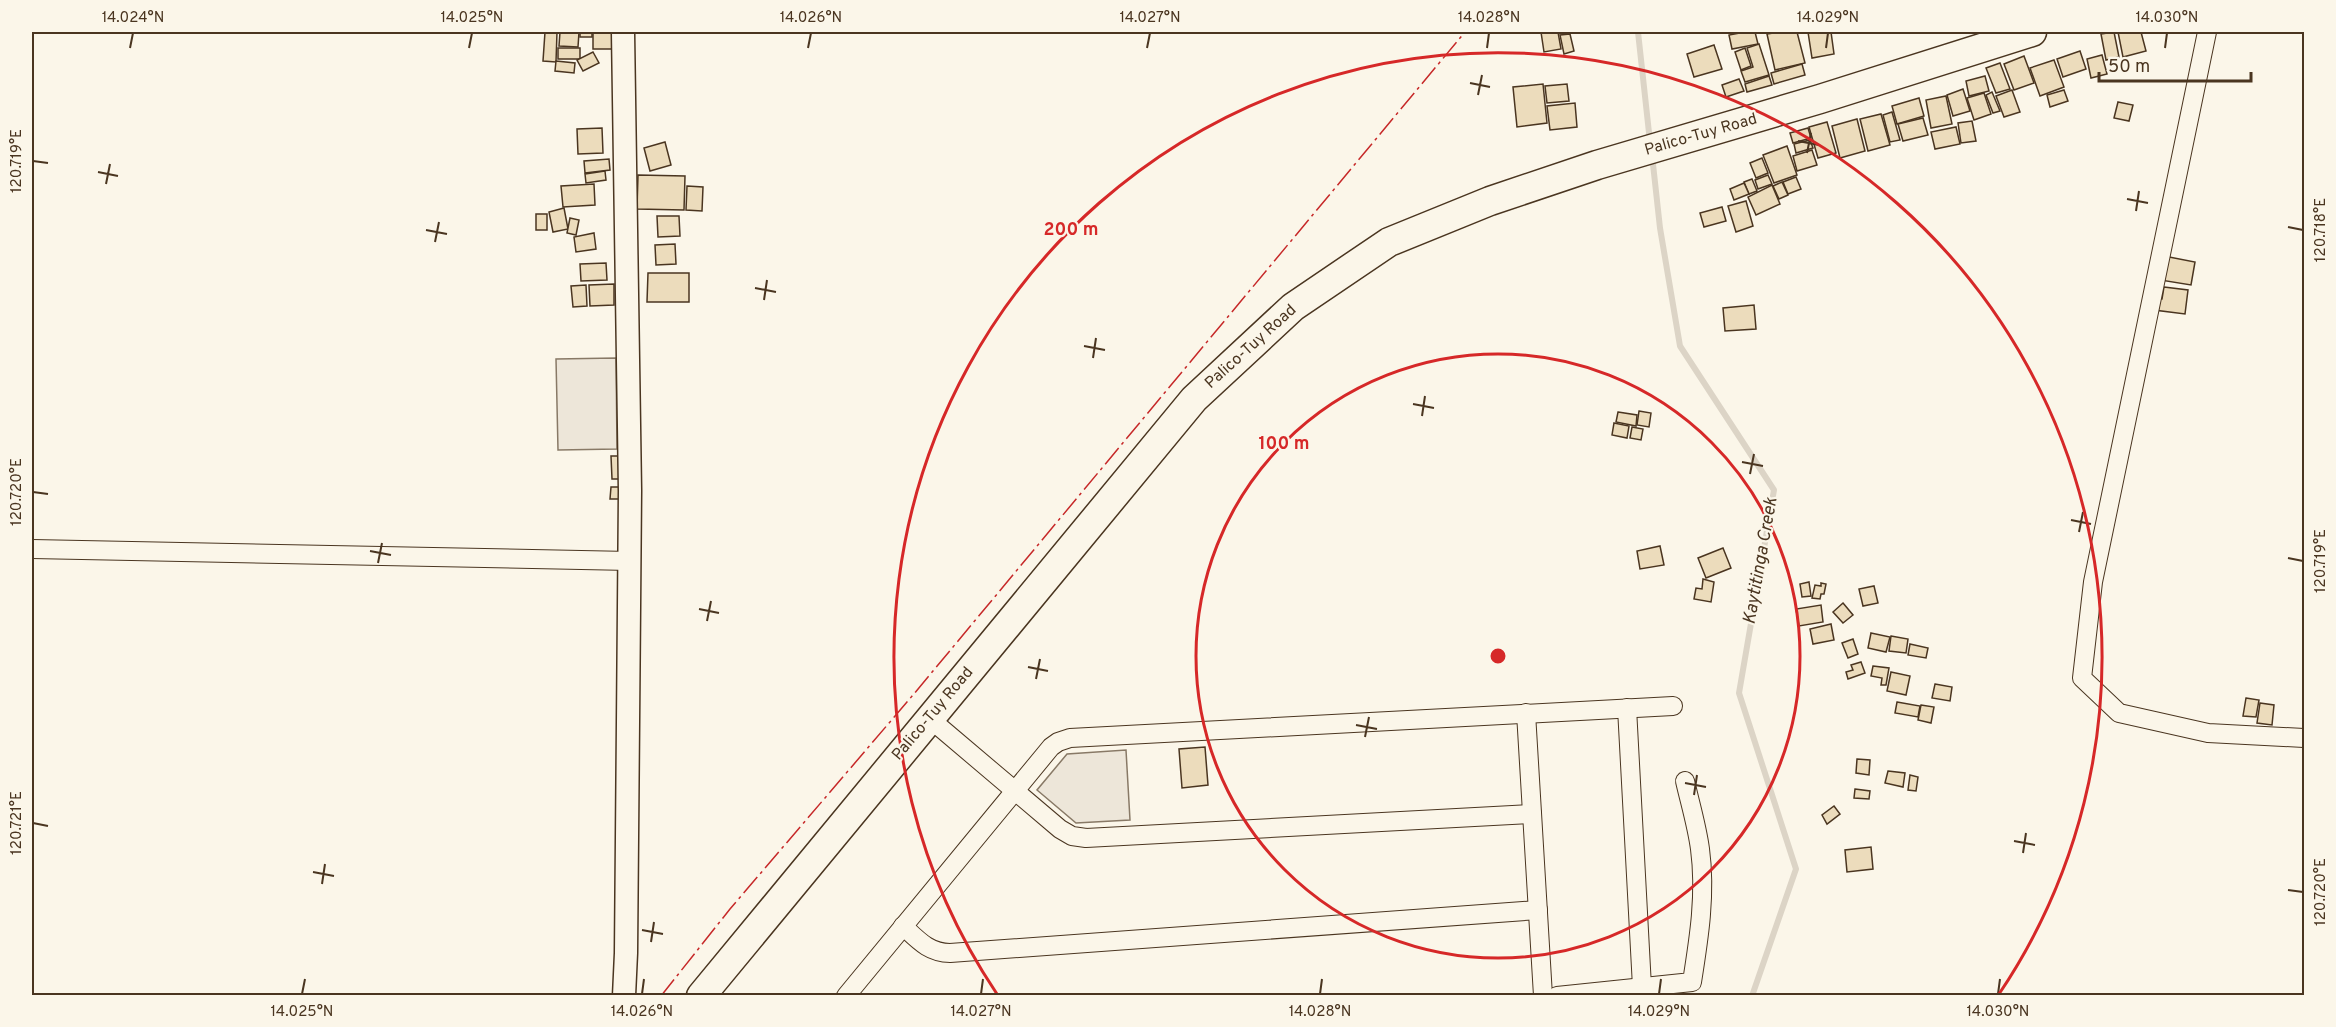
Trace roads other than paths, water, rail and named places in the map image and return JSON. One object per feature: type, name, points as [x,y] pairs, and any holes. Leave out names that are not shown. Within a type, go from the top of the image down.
[{"type":"main road","name":"Palico-Tuy Road","points":[[701,996],[928,718],[1194,399],[1293,307],[1389,242],[1490,201],[1597,165],[1702,135],[2032,32]]},
{"type":"street","points":[[623,32],[630,561],[624,996]]},
{"type":"street","points":[[2206,32],[2093,582],[2082,678],[2119,713],[2208,733],[2304,738]]},
{"type":"street","points":[[32,549],[630,561]]},
{"type":"street","points":[[846,996],[1014,791],[1051,747],[1058,742],[1070,738],[1673,706]]},
{"type":"street","points":[[1627,708],[1642,987]]},
{"type":"street","points":[[1526,713],[1543,996]]},
{"type":"street","points":[[928,718],[1059,829],[1072,836],[1086,838],[1532,814]]},
{"type":"street","points":[[1557,996],[1692,982],[1702,914],[1702,879],[1700,848],[1685,780]]},
{"type":"street","points":[[903,926],[925,946],[939,953],[950,953],[1538,910]]},
{"type":"waterway","name":"Kaytitinga Creek","points":[[1638,32],[1650,142]]},
{"type":"waterway","name":"Kaytitinga Creek","points":[[1652,155],[1660,228],[1680,346],[1774,490],[1739,693],[1796,869],[1752,996]]}]
